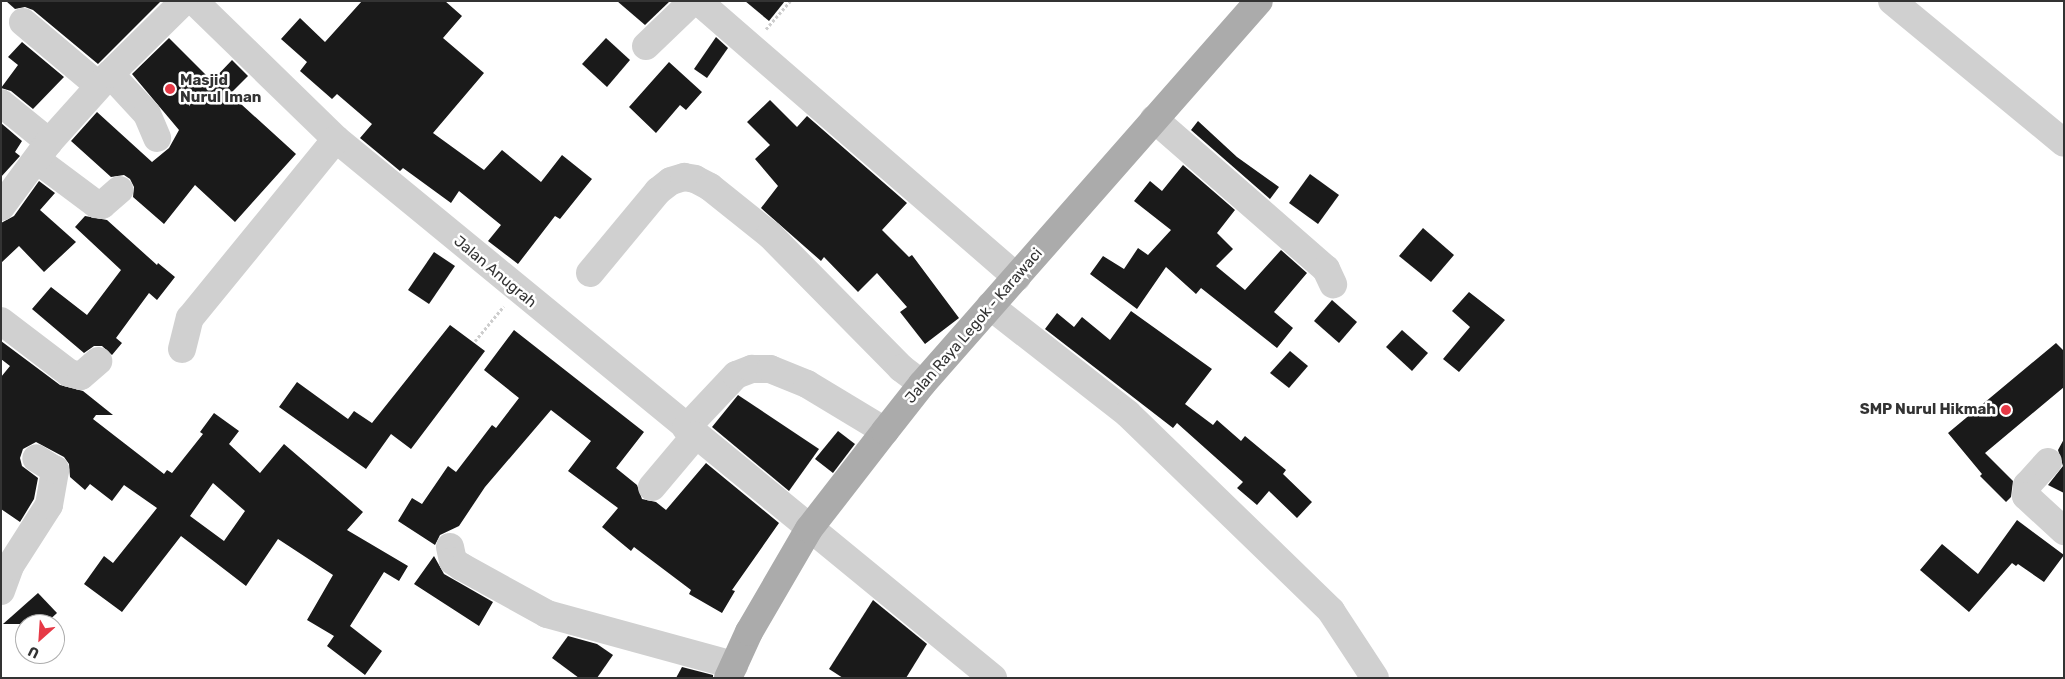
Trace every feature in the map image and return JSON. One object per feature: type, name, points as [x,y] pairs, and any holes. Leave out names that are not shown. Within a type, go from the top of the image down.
[{"type":"main road","name":"Jalan Raya Legok - Karawaci","points":[[731,671],[749,632],[809,529],[922,384],[1259,1]]},
{"type":"street","points":[[1,207],[43,151],[104,80],[184,1]]},
{"type":"street","name":"Jalan Anugrah","points":[[194,1],[336,139],[690,432],[993,678]]},
{"type":"street","points":[[646,46],[693,1]]},
{"type":"street","points":[[698,1],[1017,277]]},
{"type":"street","points":[[1892,1],[2064,143]]},
{"type":"street","points":[[23,22],[104,80],[147,114],[157,138]]},
{"type":"street","points":[[1,103],[43,151],[96,204],[102,205],[119,190]]},
{"type":"street","points":[[1154,119],[1326,269],[1333,284]]},
{"type":"street","points":[[182,349],[190,318],[336,139]]},
{"type":"street","points":[[590,273],[658,191],[671,181],[684,177],[695,179],[710,187],[770,235],[902,368],[922,384]]},
{"type":"street","points":[[990,306],[1128,414],[1149,434],[1331,610],[1376,678]]},
{"type":"street","points":[[1,321],[69,373],[81,376],[98,362]]},
{"type":"street","points":[[652,487],[690,432],[736,375],[752,369],[770,369],[807,384],[885,431]]},
{"type":"street","points":[[1,591],[10,566],[49,505],[55,470],[36,458]]},
{"type":"street","points":[[2048,462],[2027,485],[2026,496],[2064,531]]},
{"type":"street","points":[[450,547],[454,561],[462,567],[547,614],[731,671]]},
{"type":"path","points":[[751,45],[790,1]]},
{"type":"path","points":[[475,342],[517,290]]},
{"type":"building","points":[[6,1],[161,1],[98,64],[33,10],[25,7],[15,9]]},
{"type":"building","points":[[362,1],[445,1],[462,16],[443,38],[484,73],[433,133],[484,170],[502,150],[541,182],[562,155],[592,179],[560,219],[555,216],[518,264],[488,241],[501,225],[459,191],[451,203],[403,168],[400,171],[360,138],[372,124],[337,94],[332,99],[300,71],[307,62],[281,39],[300,18],[325,42]]},
{"type":"building","points":[[617,1],[670,1],[645,25]]},
{"type":"building","points":[[745,1],[785,1],[769,21]]},
{"type":"building","points":[[716,37],[728,48],[707,78],[694,69]]},
{"type":"building","points":[[169,38],[212,81],[232,60],[248,76],[230,94],[296,154],[235,222],[195,185],[164,224],[133,197],[134,187],[130,179],[124,175],[111,177],[71,141],[97,112],[152,162],[169,148],[179,130],[132,74]]},
{"type":"building","points":[[606,38],[630,60],[607,87],[582,64]]},
{"type":"building","points":[[22,42],[64,77],[33,109],[11,91],[1,88],[18,65],[8,57]]},
{"type":"building","points":[[669,62],[702,92],[686,110],[680,105],[656,133],[629,107]]},
{"type":"building","points":[[770,100],[797,127],[807,116],[907,203],[882,230],[909,257],[912,255],[959,318],[925,344],[900,312],[907,307],[877,273],[858,292],[824,257],[821,261],[761,208],[778,186],[755,159],[770,145],[747,122]]},
{"type":"building","points":[[1198,121],[1237,157],[1279,187],[1270,199],[1191,130]]},
{"type":"building","points":[[1,123],[22,141],[15,152],[20,156],[1,177]]},
{"type":"building","points":[[1183,165],[1235,210],[1217,233],[1233,249],[1216,266],[1245,290],[1281,250],[1307,273],[1274,312],[1293,328],[1277,348],[1201,288],[1196,294],[1166,267],[1137,309],[1090,274],[1103,256],[1124,269],[1138,248],[1148,255],[1171,230],[1134,201],[1150,181],[1162,191]]},
{"type":"building","points":[[1310,174],[1339,195],[1318,224],[1289,203]]},
{"type":"building","points":[[39,181],[55,193],[40,210],[76,242],[44,272],[19,246],[1,263],[1,223],[14,216]]},
{"type":"building","points":[[85,216],[107,220],[157,265],[158,263],[175,277],[157,300],[149,293],[116,338],[122,343],[112,355],[102,346],[94,346],[84,353],[32,309],[51,287],[87,315],[121,270],[75,227]]},
{"type":"building","points":[[1423,228],[1454,255],[1431,282],[1399,256]]},
{"type":"building","points":[[434,252],[455,266],[429,304],[408,290]]},
{"type":"building","points":[[1469,292],[1505,320],[1459,372],[1443,359],[1470,327],[1452,311]]},
{"type":"building","points":[[1332,300],[1357,322],[1339,343],[1314,321]]},
{"type":"building","points":[[1131,311],[1212,369],[1185,404],[1213,425],[1217,420],[1241,441],[1245,436],[1286,470],[1283,474],[1312,502],[1297,518],[1269,491],[1257,505],[1237,488],[1243,482],[1177,423],[1173,428],[1045,329],[1057,313],[1074,327],[1082,317],[1110,340]]},
{"type":"building","points":[[450,325],[485,351],[411,449],[391,434],[366,469],[279,407],[297,382],[348,419],[354,411],[372,423]]},
{"type":"building","points":[[514,330],[644,432],[616,468],[637,485],[642,499],[656,502],[666,510],[706,463],[779,523],[732,590],[735,591],[722,613],[689,594],[691,590],[634,547],[631,551],[602,527],[618,508],[568,471],[591,441],[551,410],[485,487],[459,526],[440,535],[435,545],[398,521],[412,498],[422,504],[448,466],[456,472],[492,425],[496,428],[519,398],[484,370]]},
{"type":"building","points":[[1402,330],[1428,353],[1412,371],[1386,347]]},
{"type":"building","points":[[1,341],[60,385],[83,391],[113,415],[96,415],[93,419],[164,474],[167,470],[172,473],[203,434],[200,432],[214,413],[239,431],[229,444],[260,473],[284,444],[363,512],[347,530],[408,566],[399,581],[384,572],[350,626],[382,651],[365,675],[327,646],[334,636],[307,620],[333,575],[278,539],[246,586],[181,536],[122,612],[84,584],[104,556],[113,563],[157,508],[124,485],[112,501],[90,484],[85,490],[70,477],[69,464],[64,457],[36,442],[23,449],[20,458],[22,466],[38,478],[34,499],[20,522],[1,509],[1,377],[10,366],[1,359]],"holes":[[[213,483],[245,511],[224,541],[190,516]]]},
{"type":"building","name":"SMP Nurul Hikmah","points":[[2056,343],[2064,351],[2064,387],[1985,453],[2013,481],[2011,497],[2006,502],[1980,476],[1982,474],[1948,433]]},
{"type":"building","points":[[1290,351],[1308,366],[1289,388],[1270,373]]},
{"type":"building","points":[[738,395],[819,449],[789,491],[712,427]]},
{"type":"building","points":[[838,431],[855,444],[833,473],[815,459]]},
{"type":"building","points":[[2064,439],[2064,493],[2048,485],[2063,466],[2058,450]]},
{"type":"building","points":[[2017,520],[2064,555],[2044,582],[2018,564],[2016,566],[2012,563],[1969,612],[1920,570],[1942,544],[1978,574]]},
{"type":"building","points":[[434,556],[444,574],[493,602],[479,626],[414,584]]},
{"type":"building","points":[[38,593],[57,613],[15,614],[15,624],[3,624]]},
{"type":"building","points":[[873,600],[927,644],[906,678],[843,678],[829,669]]},
{"type":"building","points":[[568,636],[597,644],[613,655],[597,678],[579,678],[552,658]]},
{"type":"building","points":[[682,667],[713,675],[713,678],[676,678]]},
{"type":"place","name":"Masjid Nurul Iman","points":[[170,89]]},
{"type":"place","name":"SMP Nurul Hikmah","points":[[2006,410]]}]
